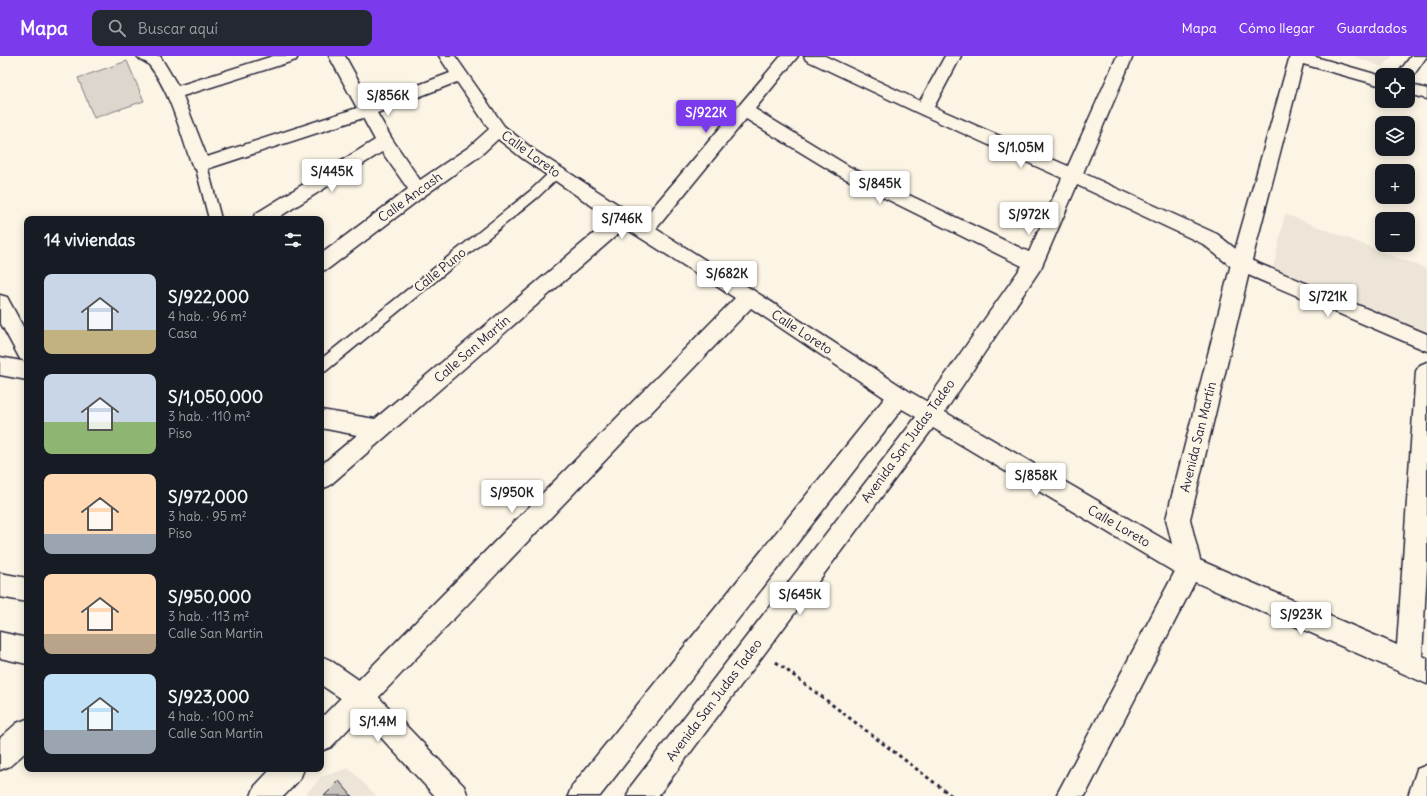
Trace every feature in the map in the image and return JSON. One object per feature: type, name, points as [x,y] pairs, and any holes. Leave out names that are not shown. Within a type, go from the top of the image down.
[{"type":"street","points":[[145,56],[154,60],[174,93],[201,165],[368,110],[456,63]]},
{"type":"street","points":[[174,93],[290,56]]},
{"type":"street","points":[[337,56],[385,142],[418,191]]},
{"type":"street","points":[[644,231],[790,56]]},
{"type":"street","points":[[812,56],[924,109],[1210,239],[1241,264],[1427,343]]},
{"type":"street","points":[[924,109],[953,56]]},
{"type":"street","name":"Avenida San Judas Tadeo","points":[[641,796],[930,415],[1034,263],[1074,176],[1125,56]]},
{"type":"street","points":[[1297,56],[1375,79]]},
{"type":"street","name":"Avenida San Martín","points":[[1190,568],[1178,518],[1241,264],[1297,56]]},
{"type":"street","name":"Calle Loreto","points":[[456,63],[498,130],[528,154],[899,396],[1190,568]]},
{"type":"street","points":[[1415,91],[1427,94]]},
{"type":"street","points":[[745,111],[844,171],[1034,263]]},
{"type":"street","name":"Calle Ancash","points":[[324,262],[418,191],[475,151],[498,130]]},
{"type":"street","points":[[267,216],[385,142]]},
{"type":"street","name":"Calle San Martín","points":[[324,476],[624,218]]},
{"type":"street","points":[[324,734],[749,297]]},
{"type":"street","points":[[0,303],[24,347]]},
{"type":"street","points":[[0,366],[24,370]]},
{"type":"street","points":[[1070,796],[1190,568],[1418,666],[1427,372]]},
{"type":"street","points":[[582,796],[899,396]]},
{"type":"street","points":[[324,420],[379,429]]},
{"type":"street","points":[[0,585],[24,589]]},
{"type":"street","points":[[0,645],[24,650]]},
{"type":"street","points":[[324,671],[360,696],[454,796]]},
{"type":"street","points":[[0,756],[24,736]]},
{"type":"street","points":[[265,796],[287,772]]},
{"type":"street","points":[[1422,796],[1427,779]]},
{"type":"lane","points":[[201,165],[214,216]]},
{"type":"lane","name":"Calle Puno","points":[[324,365],[534,194],[557,172]]},
{"type":"path","points":[[754,646],[952,796]]},
{"type":"shaded area","points":[[1352,56],[1392,56],[1383,67]]},
{"type":"shaded area","points":[[127,61],[144,101],[94,118],[78,78]]},
{"type":"shaded area","points":[[1285,214],[1375,249],[1375,252],[1383,252],[1427,269],[1427,337],[1273,269]]},
{"type":"shaded area","points":[[349,768],[376,796],[304,796],[321,777]]},
{"type":"building","points":[[339,781],[352,796],[324,796]]}]
